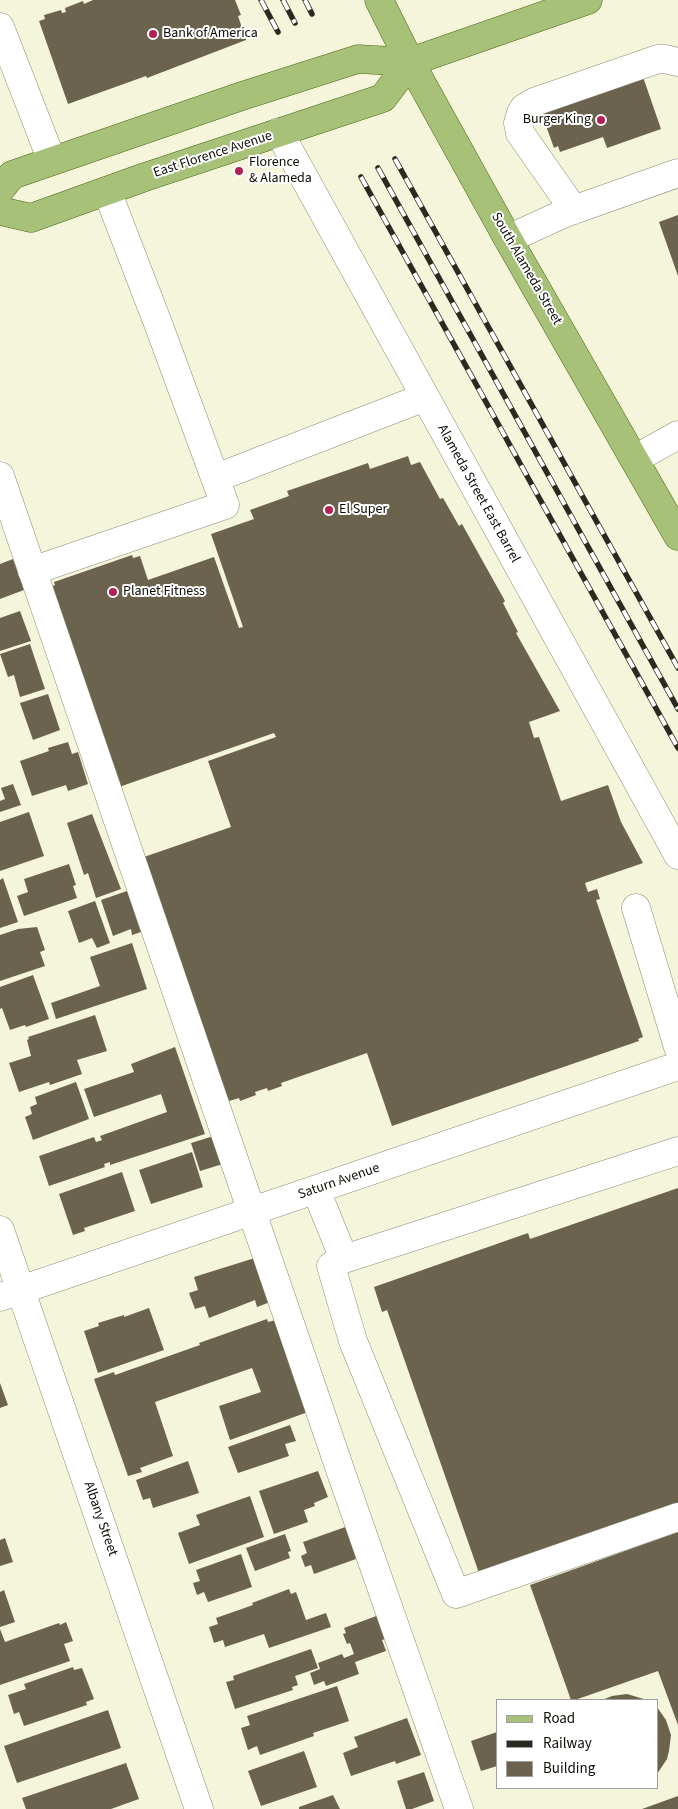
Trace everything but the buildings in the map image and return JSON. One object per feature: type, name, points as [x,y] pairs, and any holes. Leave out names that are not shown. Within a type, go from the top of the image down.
[{"type":"main road","name":"South Alameda Street","points":[[379,0],[410,62],[508,239],[678,536]]},
{"type":"main road","points":[[0,190],[12,175],[358,59],[410,62],[588,0]]},
{"type":"main road","name":"East Florence Avenue","points":[[0,211],[31,218],[383,98],[410,62]]},
{"type":"street","points":[[0,26],[52,161]]},
{"type":"street","points":[[574,210],[520,133],[518,123],[520,113],[534,102],[658,59],[678,62]]},
{"type":"street","name":"Alameda Street East Barrel","points":[[279,132],[678,855]]},
{"type":"street","points":[[508,239],[574,210],[678,173]]},
{"type":"street","points":[[32,571],[225,505],[107,191]]},
{"type":"street","points":[[216,478],[425,397]]},
{"type":"street","points":[[635,459],[678,435]]},
{"type":"street","points":[[0,476],[340,1471],[459,1809]]},
{"type":"street","points":[[636,908],[670,990],[678,1047]]},
{"type":"street","name":"Saturn Avenue","points":[[11,1294],[678,1066]]},
{"type":"street","points":[[678,1151],[344,1258],[331,1266],[352,1341],[456,1594],[678,1517]]},
{"type":"street","points":[[316,1190],[344,1258]]},
{"type":"street","name":"Albany Street","points":[[0,1230],[11,1294],[199,1809]]},
{"type":"railway","points":[[261,0],[278,32]]},
{"type":"railway","points":[[283,0],[295,23]]},
{"type":"railway","points":[[305,0],[312,14]]},
{"type":"railway","points":[[395,159],[678,668]]},
{"type":"railway","points":[[378,168],[678,709]]},
{"type":"railway","points":[[361,177],[678,748]]},
{"type":"place","name":"Bank of America","points":[[153,34]]},
{"type":"place","name":"Burger King","points":[[601,120]]},
{"type":"place","name":"Florence & Alameda","points":[[239,171]]},
{"type":"place","name":"El Super","points":[[329,510]]},
{"type":"place","name":"Planet Fitness","points":[[113,592]]}]
